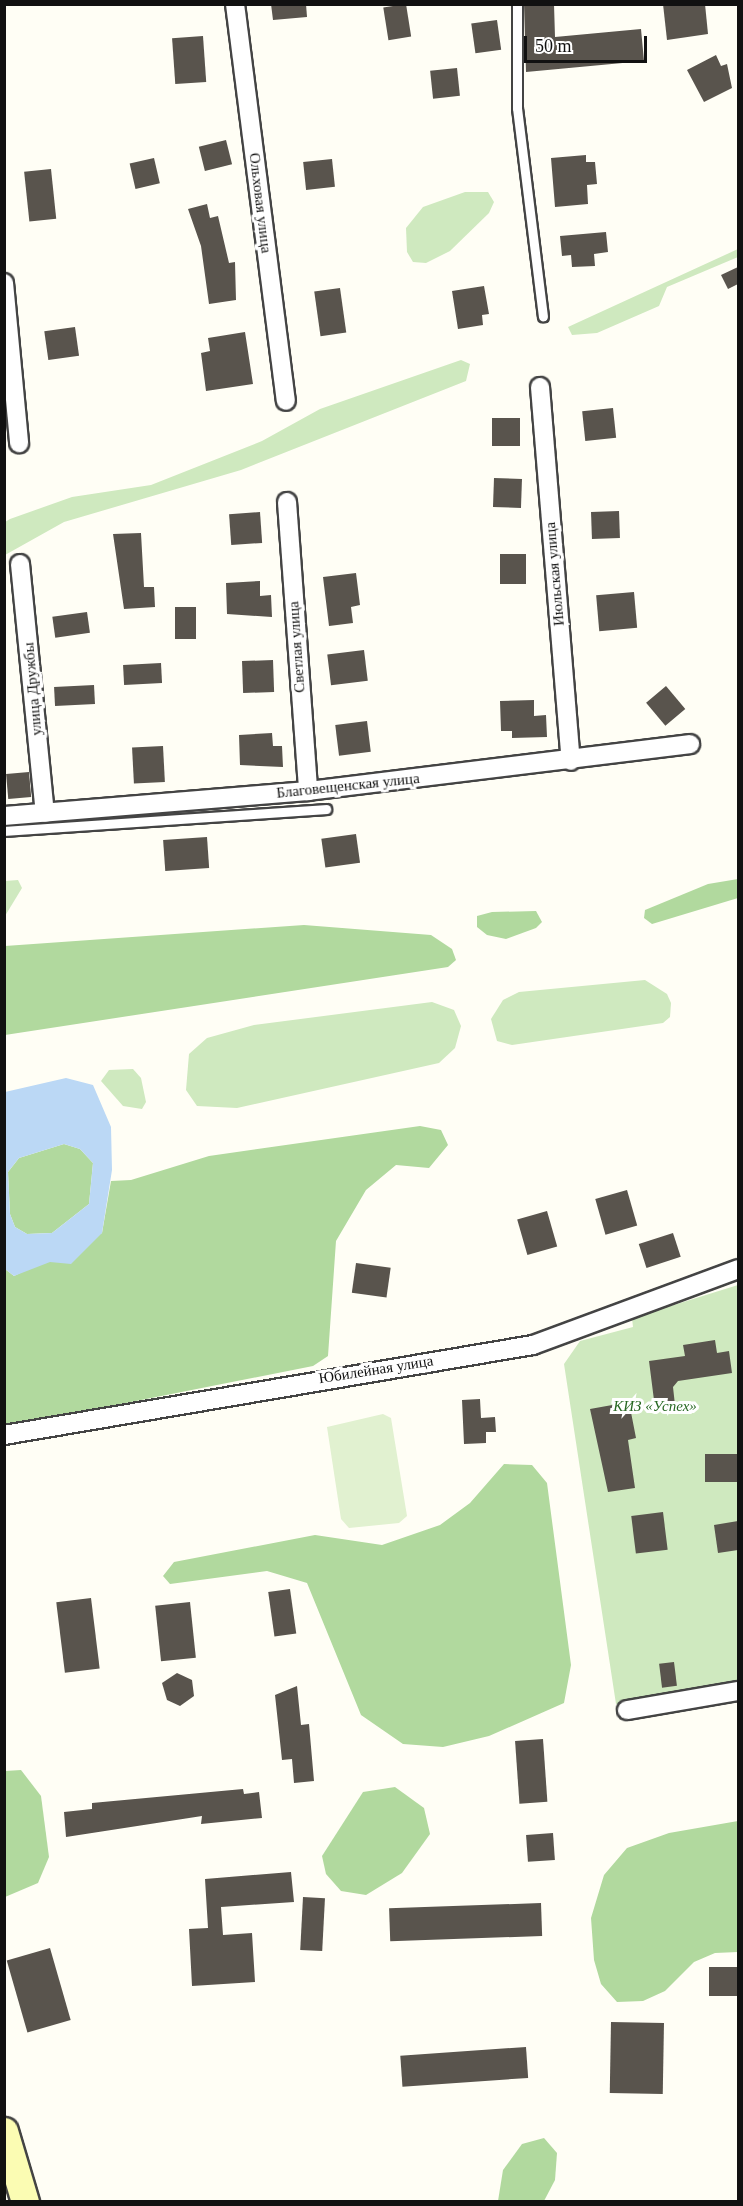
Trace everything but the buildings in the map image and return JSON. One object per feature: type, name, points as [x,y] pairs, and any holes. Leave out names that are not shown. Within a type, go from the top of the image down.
[{"type":"main road","points":[[4,2131],[25,2202]]},
{"type":"street","name":"Ольховая улица","points":[[235,4],[286,401]]},
{"type":"street","points":[[4,284],[19,443]]},
{"type":"street","name":"Июльская улица","points":[[540,387],[571,761]]},
{"type":"street","name":"Светлая улица","points":[[287,502],[308,791]]},
{"type":"street","name":"улица Дружбы","points":[[20,564],[45,813]]},
{"type":"street","name":"Благовещенская улица","points":[[4,816],[308,791],[571,761],[690,744]]},
{"type":"street","name":"Юбилейная улица","points":[[4,1435],[533,1345],[738,1269]]},
{"type":"street","points":[[627,1710],[738,1691]]},
{"type":"lane","points":[[517,4],[517,108],[543,316]]},
{"type":"lane","points":[[4,831],[326,809]]},
{"type":"green space","points":[[465,192],[488,192],[494,202],[489,213],[450,251],[426,263],[413,262],[407,252],[406,228],[423,207]]},
{"type":"green space","points":[[738,249],[738,257],[667,287],[659,306],[597,333],[572,335],[568,327]]},
{"type":"green space","points":[[461,360],[470,364],[466,381],[241,470],[64,522],[5,555],[5,522],[10,519],[72,497],[151,485],[262,441],[320,409]]},
{"type":"green space","points":[[738,879],[738,898],[652,924],[644,918],[645,910],[708,884]]},
{"type":"green space","points":[[18,880],[22,888],[5,916],[5,881]]},
{"type":"green space","points":[[536,911],[542,922],[536,928],[506,939],[487,935],[477,927],[477,916],[492,912]]},
{"type":"green space","points":[[304,925],[431,935],[452,949],[456,960],[448,967],[5,1035],[5,946]]},
{"type":"green space","points":[[645,980],[667,994],[671,1003],[670,1017],[663,1023],[512,1045],[497,1041],[491,1019],[503,1000],[519,992]]},
{"type":"green space","points":[[432,1002],[454,1010],[461,1026],[455,1048],[439,1063],[237,1108],[197,1106],[186,1090],[189,1054],[207,1038],[254,1025]]},
{"type":"green space","points":[[133,1069],[141,1078],[146,1102],[142,1109],[123,1106],[101,1081],[109,1070]]},
{"type":"green space","points":[[420,1126],[441,1130],[448,1145],[429,1168],[396,1165],[366,1190],[336,1241],[328,1356],[313,1366],[5,1427],[5,1269],[14,1276],[102,1233],[111,1181],[131,1180],[209,1156]]},
{"type":"green space","points":[[64,1144],[80,1149],[93,1163],[89,1204],[52,1233],[27,1234],[15,1227],[10,1214],[8,1172],[19,1158]]},
{"type":"green space","name":"КИЗ «Успех»","points":[[738,1285],[738,1682],[616,1704],[564,1364],[580,1341],[633,1327],[632,1318]]},
{"type":"green space","points":[[383,1414],[391,1418],[407,1516],[399,1523],[349,1528],[341,1519],[327,1427]]},
{"type":"green space","points":[[504,1464],[532,1465],[547,1483],[571,1665],[564,1703],[489,1736],[443,1747],[403,1744],[361,1715],[307,1583],[267,1571],[170,1584],[163,1576],[174,1562],[315,1535],[382,1545],[440,1525],[470,1503]]},
{"type":"green space","points":[[21,1770],[41,1796],[49,1857],[38,1883],[5,1897],[5,1771]]},
{"type":"green space","points":[[395,1787],[424,1808],[430,1834],[402,1873],[366,1895],[341,1891],[326,1874],[322,1856],[363,1792]]},
{"type":"green space","points":[[738,1821],[738,1952],[715,1953],[694,1962],[665,1991],[643,2001],[617,2002],[601,1984],[594,1960],[591,1918],[604,1875],[627,1848],[669,1833]]},
{"type":"green space","points":[[544,2138],[557,2153],[555,2180],[544,2201],[498,2201],[503,2170],[522,2144]]},
{"type":"water","points":[[66,1078],[93,1085],[111,1127],[112,1170],[102,1233],[71,1264],[50,1262],[14,1276],[5,1269],[5,1092]],"holes":[[[64,1144],[80,1149],[93,1163],[89,1204],[52,1233],[27,1234],[15,1227],[10,1214],[8,1172],[19,1158]]]}]
